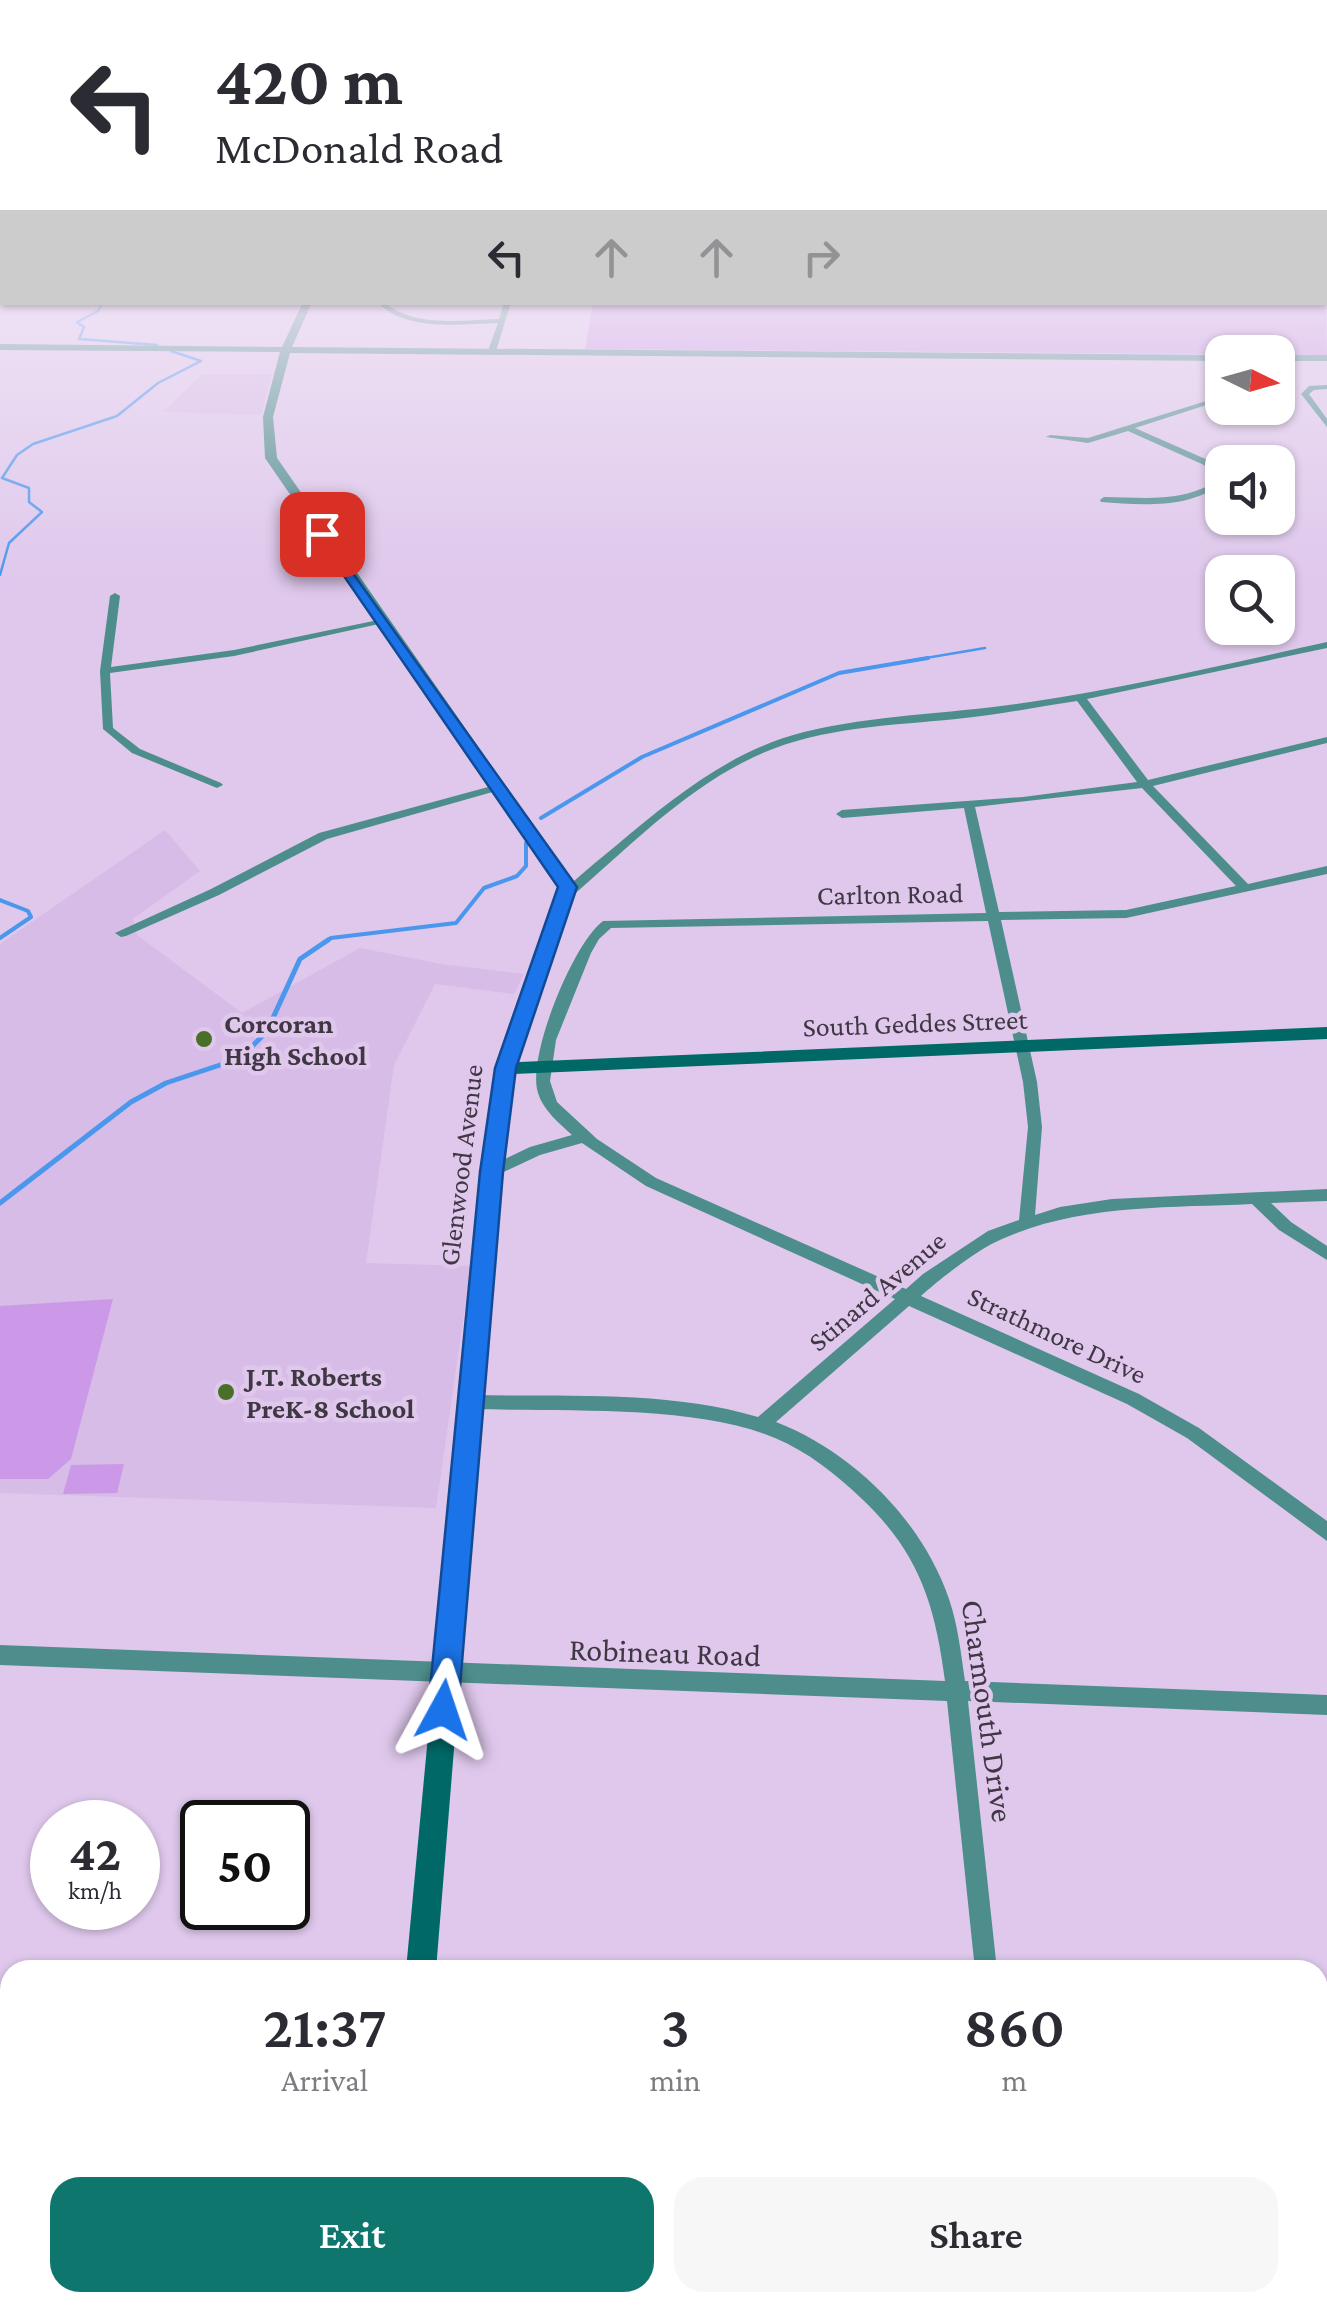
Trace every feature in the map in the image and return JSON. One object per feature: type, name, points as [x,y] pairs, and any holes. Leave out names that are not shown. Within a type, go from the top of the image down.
[{"type":"main road","name":"South Geddes Street","points":[[505,1068],[1327,1034]]},
{"type":"main road","name":"Glenwood Avenue","points":[[422,1960],[474,1402],[491,1172],[505,1068]]},
{"type":"street","points":[[280,365],[271,406],[271,458],[562,877],[567,894]]},
{"type":"street","points":[[1327,387],[1312,388],[1305,394],[1327,425]]},
{"type":"street","points":[[1050,437],[1088,441],[1205,404]]},
{"type":"street","points":[[1104,500],[1181,498],[1203,494],[1215,485],[1216,474],[1207,463],[1130,429]]},
{"type":"street","points":[[115,596],[105,670],[108,729],[136,751],[217,785]]},
{"type":"street","points":[[105,670],[234,654],[383,622]]},
{"type":"street","name":"Glenwood Avenue","points":[[505,1068],[520,1015],[567,894],[721,770],[778,743],[833,729],[1080,697],[1327,646]]},
{"type":"street","points":[[1080,697],[1145,784],[1245,888]]},
{"type":"street","points":[[842,814],[1145,784],[1327,740]]},
{"type":"street","points":[[121,933],[215,892],[323,836],[499,787]]},
{"type":"street","points":[[968,804],[1036,1127],[1027,1223]]},
{"type":"street","name":"Carlton Road","points":[[544,1066],[571,984],[592,940],[608,924],[1126,914],[1327,870]]},
{"type":"street","name":"Strathmore Drive","points":[[544,1066],[545,1093],[587,1136],[651,1182],[1133,1399],[1193,1433],[1327,1532]]},
{"type":"street","points":[[491,1172],[534,1151],[587,1136]]},
{"type":"street","name":"Stinard Avenue","points":[[760,1426],[975,1245],[1027,1223],[1112,1205],[1327,1195]]},
{"type":"street","points":[[1254,1197],[1302,1239],[1327,1254]]},
{"type":"street","points":[[474,1402],[714,1416],[760,1426]]},
{"type":"street","name":"Charmouth Drive","points":[[760,1426],[779,1432],[839,1468],[898,1521],[940,1600],[956,1694],[985,1960]]},
{"type":"street","name":"Robineau Road","points":[[0,1655],[1327,1705]]},
{"type":"shaded area","points":[[202,374],[272,374],[261,415],[163,412]]},
{"type":"shaded area","points":[[165,830],[200,871],[133,919],[137,935],[242,1013],[360,948],[441,964],[524,974],[514,994],[435,984],[394,1065],[366,1263],[471,1266],[436,1508],[0,1493],[0,944]]},
{"type":"shaded area","points":[[113,1299],[71,1459],[48,1479],[0,1479],[0,1306]]},
{"type":"shaded area","points":[[124,1464],[117,1493],[63,1494],[71,1465]]},
{"type":"waterway","points":[[0,575],[9,543],[42,512],[29,502],[29,488],[2,478],[17,455],[33,444],[117,416],[158,383],[193,365]]},
{"type":"waterway","points":[[914,660],[985,648]]},
{"type":"waterway","points":[[541,818],[642,757],[839,673],[928,658]]},
{"type":"waterway","points":[[324,943],[331,938],[456,923],[484,888],[517,876],[526,866],[526,843]]},
{"type":"waterway","points":[[0,900],[28,911],[31,917],[0,938]]},
{"type":"waterway","points":[[0,1203],[131,1102],[166,1083],[241,1058],[267,1031],[300,959],[328,940]]},
{"type":"place","name":"Corcoran High School","points":[[204,1039]]},
{"type":"place","name":"J.T. Roberts PreK-8 School","points":[[226,1392]]},
{"type":"route","points":[[322,534],[568,887],[520,1015],[505,1068],[491,1172],[474,1402],[443,1710]]}]
